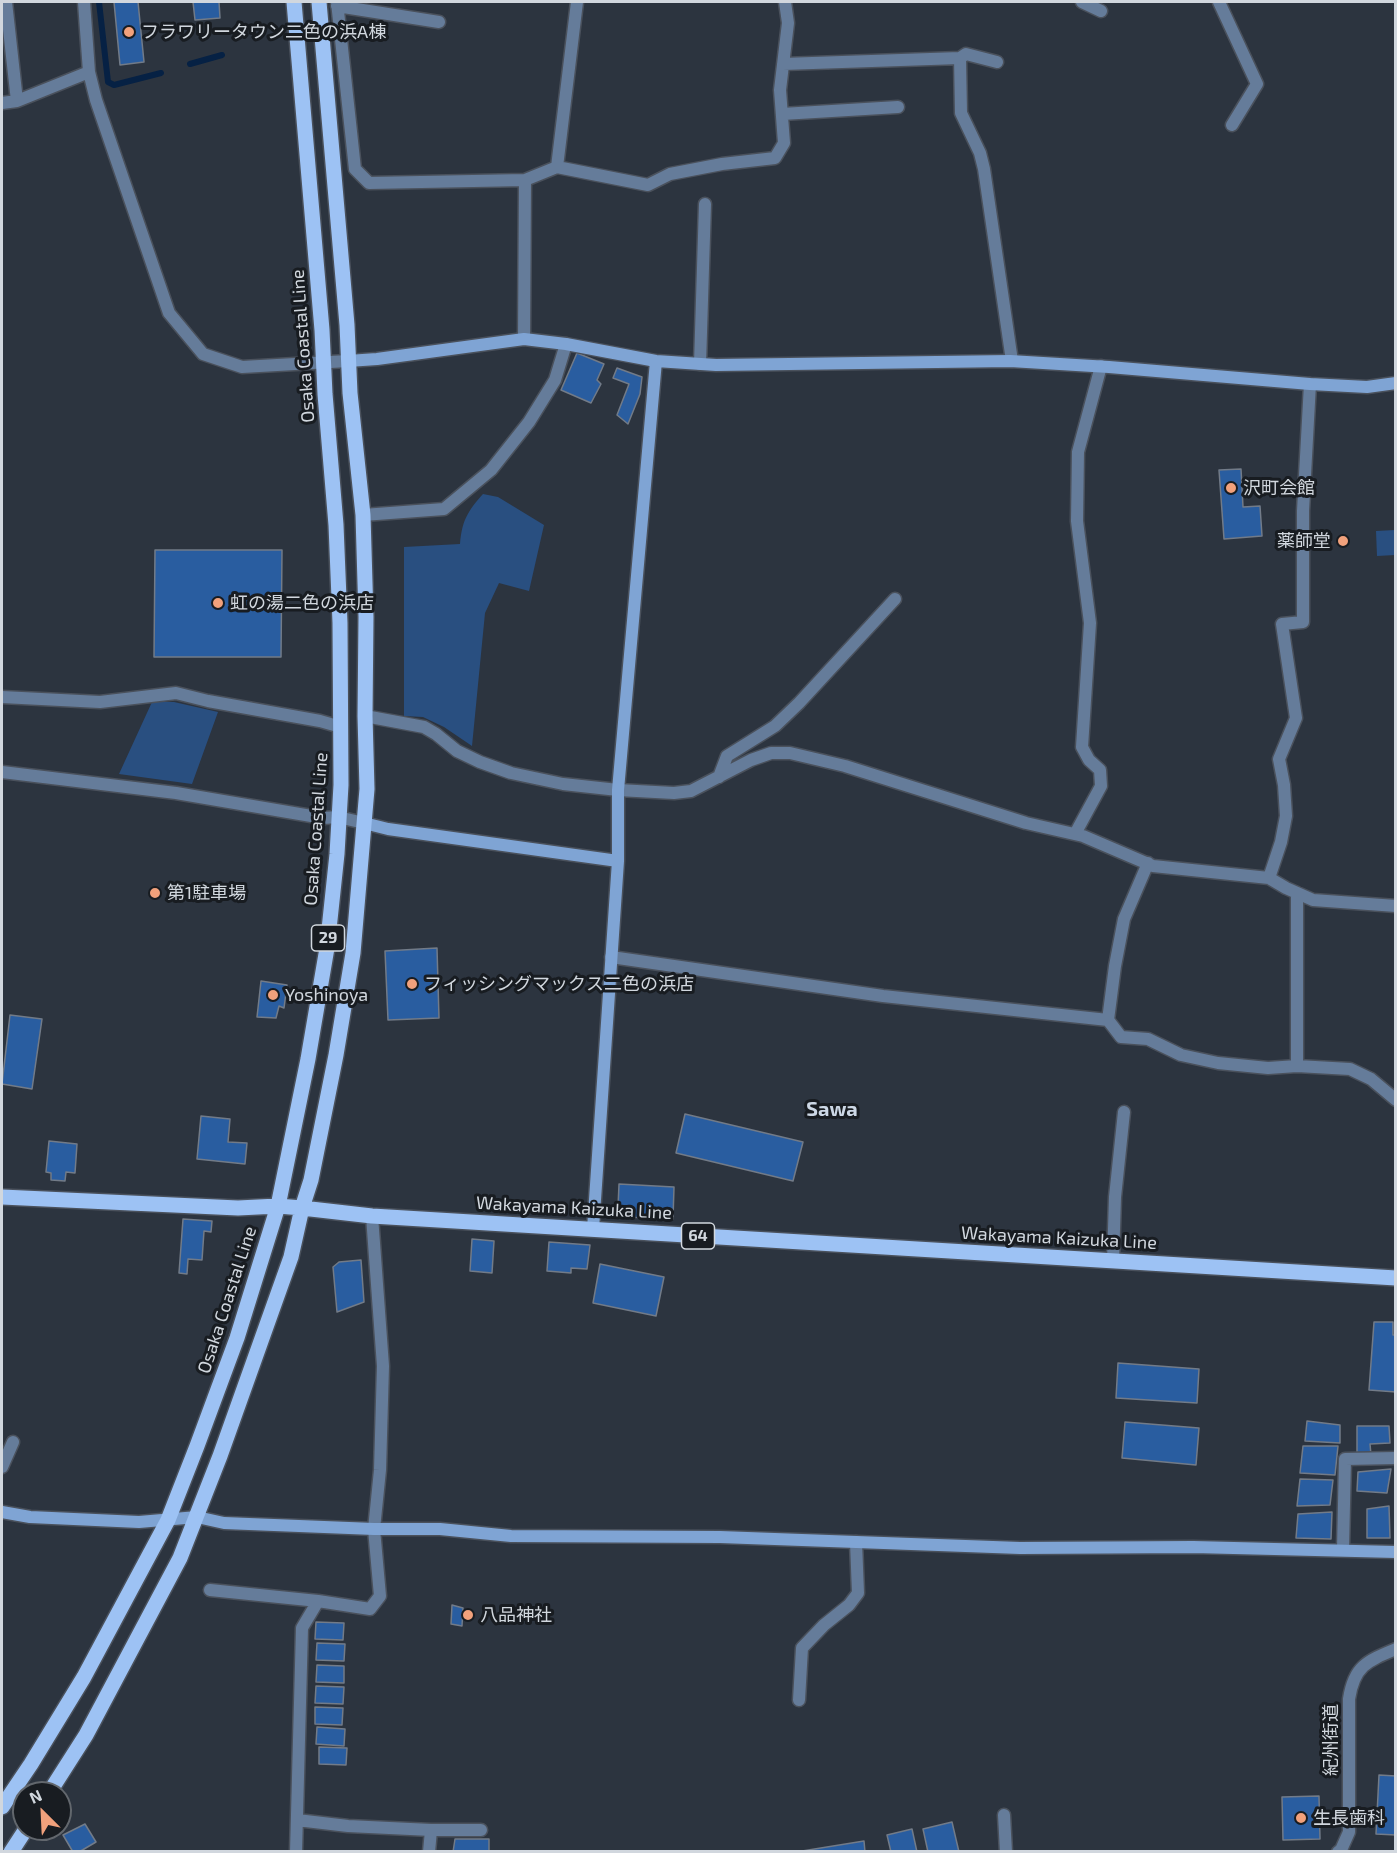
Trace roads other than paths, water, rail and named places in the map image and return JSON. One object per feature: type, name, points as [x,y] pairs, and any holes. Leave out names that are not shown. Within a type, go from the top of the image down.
[{"type":"main road","name":"Osaka Coastal Line","points":[[2,1807],[84,1677],[168,1520],[197,1446],[237,1338],[278,1206],[308,1059],[327,948],[337,854],[340,785],[340,623],[336,525],[322,330],[294,2]]},
{"type":"main road","name":"29","points":[[57,1781],[86,1736],[180,1558],[220,1456],[291,1257],[311,1180],[351,964],[367,789],[363,515],[350,393],[346,314],[319,2]]},
{"type":"main road","name":"Wakayama Kaizuka Line","points":[[2,1197],[238,1208],[278,1206],[372,1216],[1395,1278]]},
{"type":"street","points":[[6,2],[16,101]]},
{"type":"street","points":[[84,2],[89,72],[96,100],[169,313],[203,354],[242,367],[377,359],[524,339],[566,344],[656,361],[716,365],[1012,361],[1101,366],[1310,384],[1367,387],[1395,383]]},
{"type":"street","points":[[557,167],[578,2]]},
{"type":"street","points":[[439,22],[337,4],[354,169],[369,183],[525,180],[557,167],[648,185],[670,174],[722,164],[775,158],[784,143],[780,90],[788,23],[785,2]]},
{"type":"street","points":[[1082,2],[1101,11]]},
{"type":"street","points":[[1219,2],[1257,84],[1232,125]]},
{"type":"street","points":[[783,64],[960,58],[966,54],[997,62]]},
{"type":"street","points":[[960,58],[961,113],[980,153],[984,169],[1012,361]]},
{"type":"street","points":[[2,103],[16,101],[89,72]]},
{"type":"street","points":[[782,114],[898,107]]},
{"type":"street","points":[[524,339],[525,180]]},
{"type":"street","points":[[700,364],[705,204]]},
{"type":"street","points":[[363,515],[444,509],[491,470],[528,422],[555,380],[566,344]]},
{"type":"street","points":[[593,1229],[618,861],[618,790],[656,361]]},
{"type":"street","points":[[1075,834],[1101,786],[1100,770],[1089,760],[1082,747],[1090,623],[1077,520],[1078,452],[1101,366]]},
{"type":"street","points":[[1269,878],[1281,842],[1286,816],[1284,784],[1279,759],[1296,718],[1282,624],[1303,622],[1303,511],[1310,384]]},
{"type":"street","points":[[719,777],[727,756],[775,726],[799,704],[895,599]]},
{"type":"street","points":[[2,698],[100,702],[176,693],[341,727]]},
{"type":"street","points":[[365,716],[424,727],[457,751],[511,773],[563,784],[618,790],[674,793],[691,791],[751,760],[771,753],[790,753],[845,766],[1026,823],[1083,836],[1153,866],[1269,878],[1313,900],[1395,906]]},
{"type":"street","points":[[2,772],[176,792],[323,818],[338,817],[388,829],[618,861]]},
{"type":"street","points":[[1148,863],[1124,919],[1115,966],[1108,1020],[1121,1037],[1148,1039],[1181,1055],[1201,1060],[1268,1068],[1297,1066],[1350,1069],[1371,1079],[1395,1100]]},
{"type":"street","points":[[1297,893],[1297,1066]]},
{"type":"street","points":[[611,957],[883,996],[1108,1020]]},
{"type":"street","points":[[1113,1261],[1115,1197],[1124,1112]]},
{"type":"street","points":[[210,1590],[318,1601],[370,1609],[380,1596],[374,1529],[380,1470],[383,1366],[372,1216]]},
{"type":"street","points":[[2,1467],[13,1442]]},
{"type":"street","points":[[1343,1550],[1345,1459],[1395,1458]]},
{"type":"street","points":[[2,1512],[41,1517],[139,1522],[197,1517],[224,1523],[374,1529],[440,1529],[512,1536],[645,1536],[1020,1548],[1193,1547],[1395,1552]]},
{"type":"street","points":[[799,1700],[802,1648],[824,1625],[849,1605],[858,1593],[856,1542]]},
{"type":"street","points":[[296,1851],[302,1628],[318,1601]]},
{"type":"street","name":"紀州街道","points":[[1338,1851],[1341,1850],[1349,1832],[1348,1699],[1351,1681],[1369,1661],[1395,1649]]},
{"type":"street","points":[[1004,1815],[1006,1851]]},
{"type":"street","points":[[297,1820],[348,1826],[481,1830]]},
{"type":"street","points":[[429,1851],[431,1830]]},
{"type":"waterway","points":[[99,2],[108,82],[114,85],[161,73]]},
{"type":"waterway","points":[[190,64],[222,55]]},
{"type":"place","name":"フラワリータウン二色の浜A棟","points":[[129,32]]},
{"type":"place","name":"沢町会館","points":[[1231,488]]},
{"type":"place","name":"薬師堂","points":[[1343,541]]},
{"type":"place","name":"虹の湯二色の浜店","points":[[218,603]]},
{"type":"place","name":"第1駐車場","points":[[155,893]]},
{"type":"place","name":"フィッシングマックス二色の浜店","points":[[412,984]]},
{"type":"place","name":"Yoshinoya","points":[[273,995]]},
{"type":"place","name":"八品神社","points":[[468,1615]]},
{"type":"place","name":"生長歯科","points":[[1301,1818]]},
{"type":"district","name":"Sawa","points":[[832,1109]]}]
